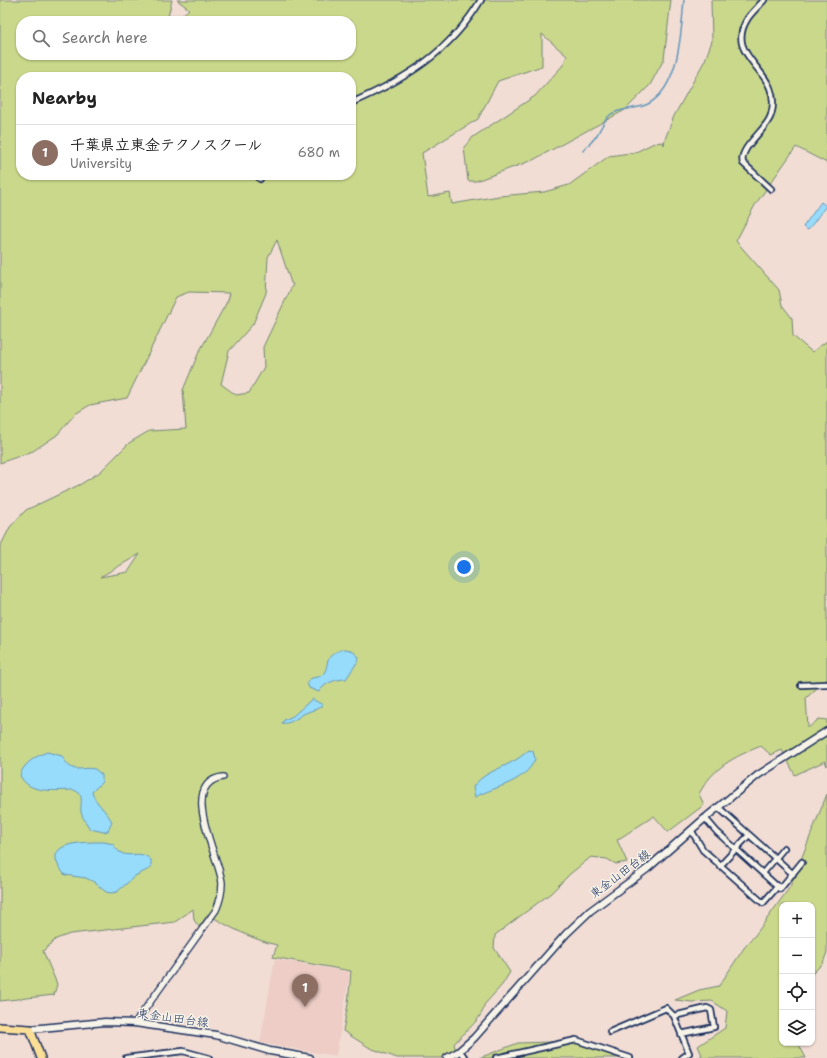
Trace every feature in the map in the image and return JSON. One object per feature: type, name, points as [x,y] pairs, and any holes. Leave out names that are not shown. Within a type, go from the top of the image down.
[{"type":"highway","points":[[0,1027],[30,1029],[41,1058]]},
{"type":"main road","name":"東金山田台線","points":[[447,1058],[460,1051],[488,1023],[566,934],[590,911],[647,869],[705,818],[758,775],[827,731]]},
{"type":"main road","name":"東金山田台線","points":[[30,1029],[105,1022],[135,1024],[216,1035],[270,1051],[310,1058]]},
{"type":"street","points":[[356,100],[385,88],[413,72],[433,57],[458,32],[481,0]]},
{"type":"street","points":[[764,0],[748,18],[743,28],[741,39],[746,54],[771,86],[773,100],[772,114],[768,123],[742,153],[742,159],[743,163],[771,189]]},
{"type":"street","points":[[801,685],[827,684]]},
{"type":"street","points":[[135,1024],[216,910],[220,900],[220,874],[202,814],[201,799],[205,788],[211,782],[223,777]]},
{"type":"street","points":[[718,807],[793,874]]},
{"type":"street","points":[[705,818],[717,832],[778,886]]},
{"type":"street","points":[[691,830],[703,850],[763,903],[778,886],[780,888],[802,862]]},
{"type":"street","points":[[720,866],[749,835]]},
{"type":"street","points":[[763,873],[784,848]]},
{"type":"street","points":[[610,1032],[666,1008],[674,1016],[689,1053],[682,1058]]},
{"type":"street","points":[[674,1016],[707,1008],[711,1010],[714,1027],[682,1034]]},
{"type":"street","points":[[496,1058],[576,1040],[630,1058]]},
{"type":"street","points":[[126,1058],[183,1051],[209,1058]]},
{"type":"street","points":[[460,1051],[465,1058]]},
{"type":"shaded area","points":[[275,959],[350,972],[336,1056],[260,1043]]},
{"type":"green space","points":[[0,0],[172,0],[168,16],[16,16],[16,60],[356,60],[356,16],[181,16],[189,9],[177,0],[671,0],[664,59],[650,85],[625,110],[533,160],[476,181],[468,181],[464,147],[473,137],[535,96],[563,65],[567,56],[542,34],[542,66],[498,81],[478,119],[422,153],[428,197],[450,193],[452,204],[499,196],[544,192],[569,185],[609,156],[632,154],[654,143],[663,142],[664,145],[674,116],[705,60],[712,41],[711,0],[827,0],[827,163],[796,147],[755,205],[736,241],[779,290],[782,305],[792,318],[793,336],[812,352],[827,341],[827,679],[806,698],[808,728],[819,719],[827,720],[827,766],[825,761],[795,775],[782,750],[771,755],[761,746],[733,759],[718,770],[699,794],[704,805],[668,832],[654,816],[617,840],[627,862],[616,864],[607,859],[591,857],[570,874],[551,893],[495,935],[494,948],[510,972],[502,985],[484,1005],[483,1010],[477,1020],[454,1044],[458,1058],[397,1058],[370,1048],[343,1031],[348,1004],[351,971],[273,957],[277,945],[241,932],[208,914],[199,927],[194,920],[193,909],[175,922],[70,934],[56,939],[43,951],[57,984],[54,995],[0,1001],[0,547],[10,527],[26,510],[81,484],[100,472],[129,443],[149,431],[186,429],[183,390],[198,354],[228,300],[230,293],[189,292],[176,297],[127,398],[90,405],[75,414],[57,435],[33,451],[0,463]],"holes":[[[277,240],[291,283],[293,284],[263,347],[264,367],[249,393],[236,395],[221,384],[229,351],[253,324],[266,293],[268,257]],[[140,554],[128,572],[100,577]]]},
{"type":"green space","points":[[827,794],[827,952],[823,963],[815,971],[815,902],[779,902],[790,887]]},
{"type":"green space","points":[[779,902],[779,1046],[800,1046],[806,1058],[698,1058],[702,1055],[698,1046],[725,1028],[727,1011],[712,1001],[692,1002],[675,1000],[699,990],[719,986],[744,948]]},
{"type":"green space","points":[[581,1041],[627,1058],[479,1058],[518,1043]]},
{"type":"water","points":[[821,202],[826,206],[808,230],[803,227]]},
{"type":"water","points":[[345,649],[351,650],[359,657],[346,679],[331,682],[324,686],[319,692],[309,688],[307,683],[310,679],[319,677],[325,672],[328,661],[333,654],[337,651]]},
{"type":"water","points":[[312,699],[323,705],[305,713],[293,721],[282,723],[284,720],[293,716]]},
{"type":"water","points":[[529,750],[533,751],[535,759],[524,774],[509,783],[475,797],[473,787],[481,779],[522,756]]},
{"type":"water","points":[[47,752],[62,756],[73,768],[95,769],[102,775],[102,782],[92,792],[95,799],[112,822],[108,831],[104,832],[90,829],[81,812],[80,794],[74,790],[52,791],[36,789],[29,786],[24,781],[20,775],[24,767],[35,758]]},
{"type":"water","points":[[104,842],[113,844],[118,850],[127,855],[146,856],[151,860],[151,868],[135,876],[117,892],[111,893],[106,892],[94,882],[86,878],[65,875],[58,864],[56,856],[59,850],[75,843]]},
{"type":"waterway","points":[[583,151],[595,137],[610,115],[614,112],[648,104],[659,96],[667,85],[673,72],[677,57],[682,27],[684,0]]},
{"type":"place","name":"千葉県立東金テクノスクール","points":[[305,1007]]}]
